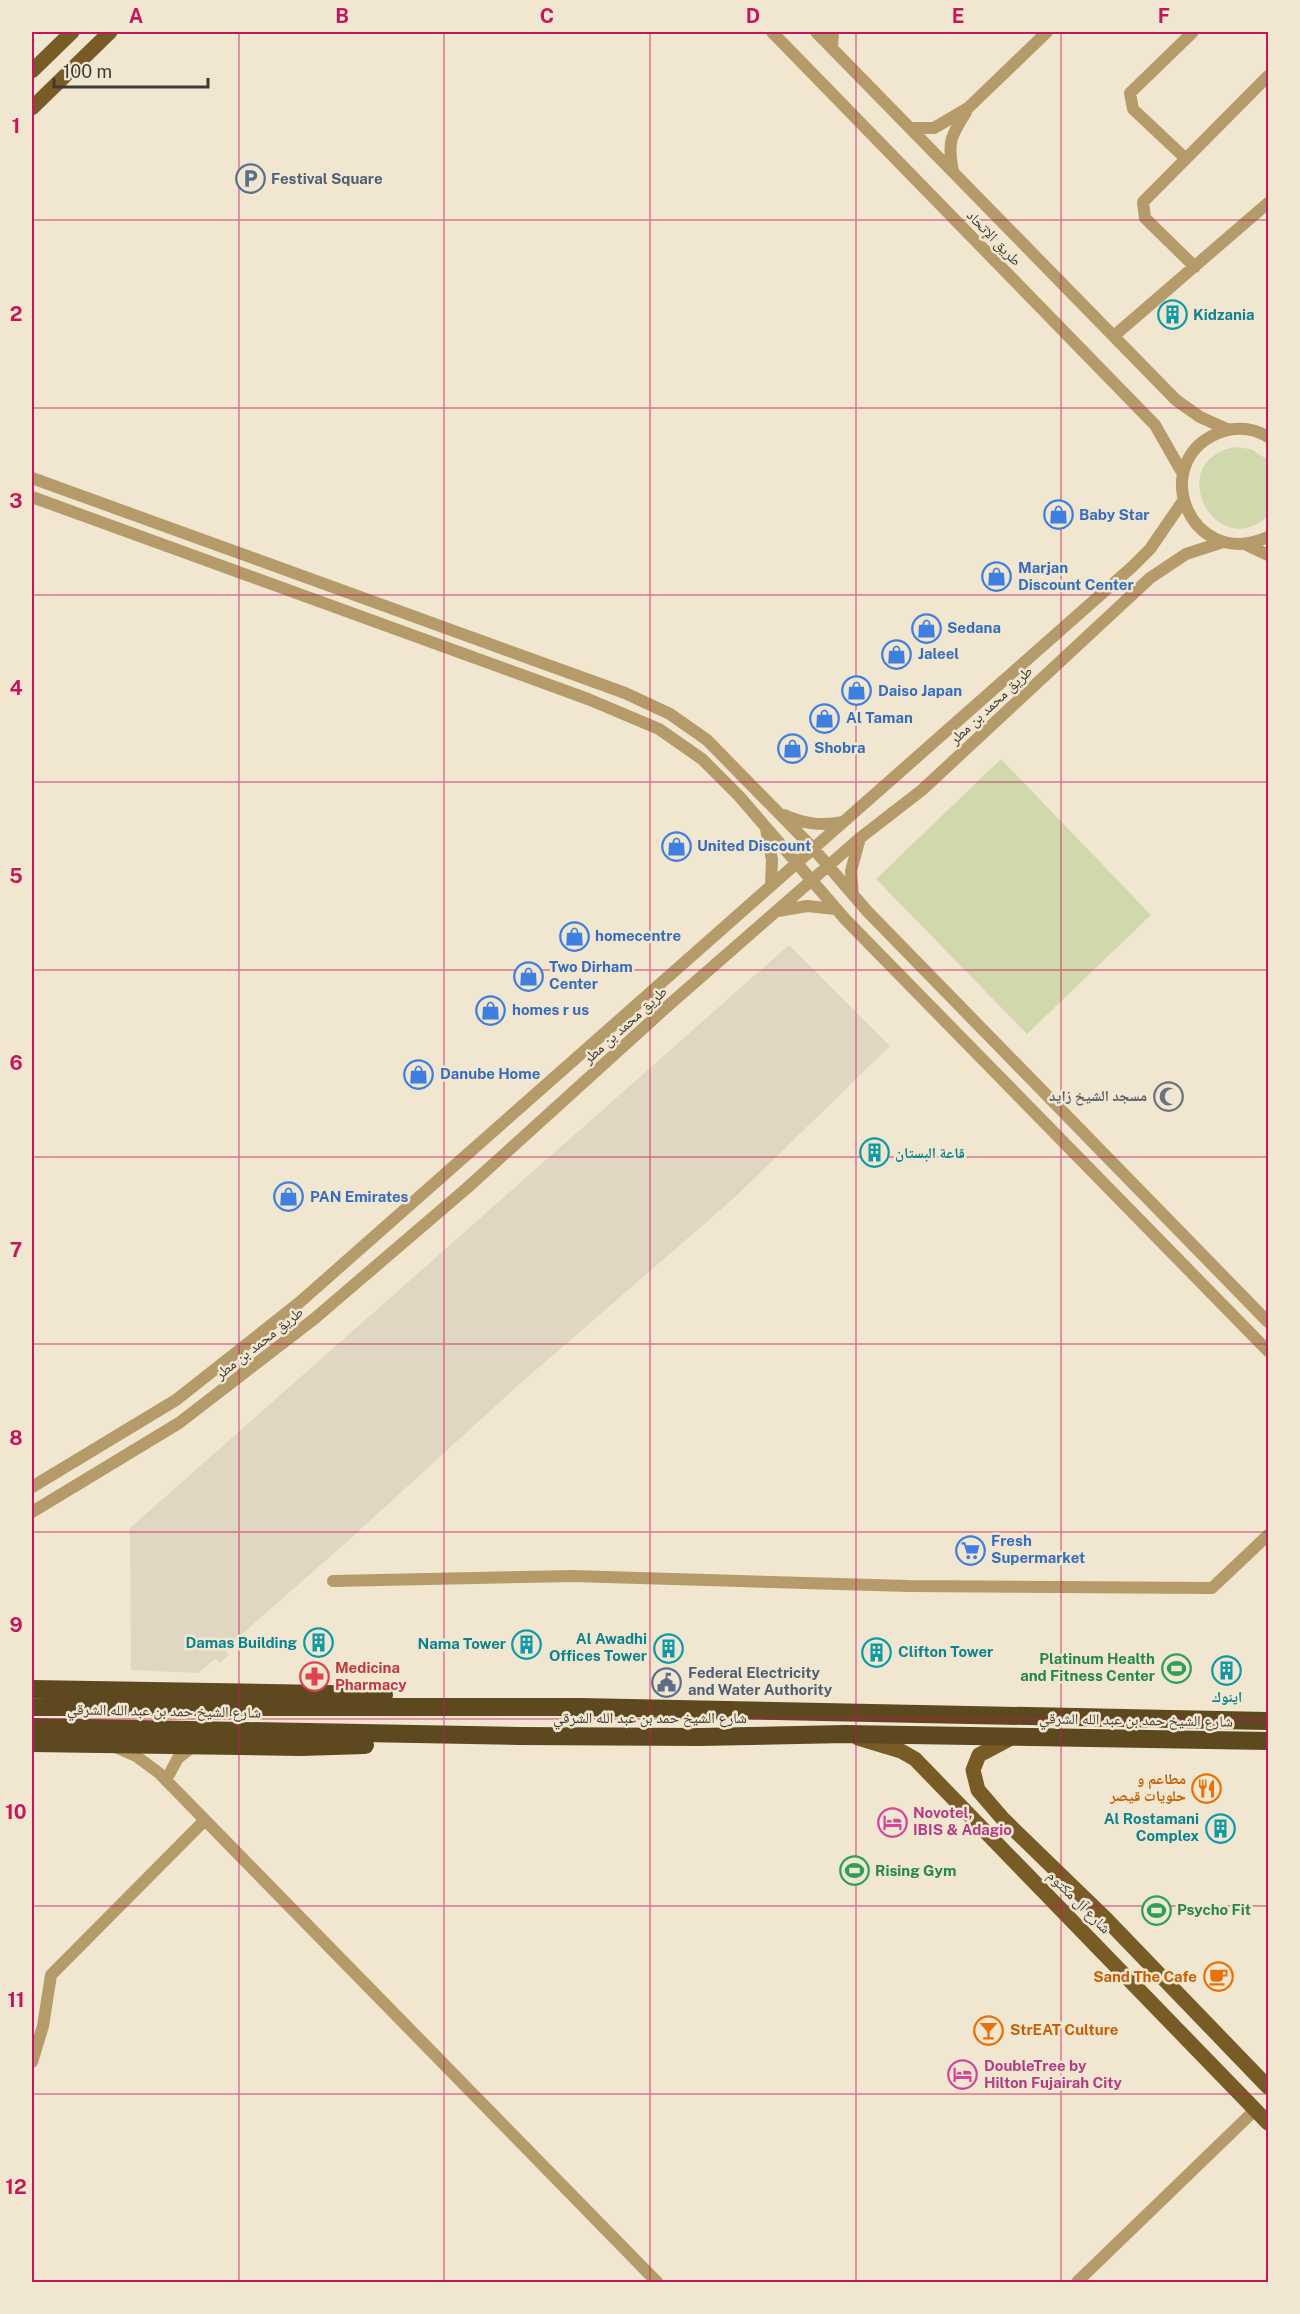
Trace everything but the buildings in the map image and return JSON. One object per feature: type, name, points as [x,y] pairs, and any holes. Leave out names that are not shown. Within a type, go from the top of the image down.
[{"type":"highway","points":[[32,1689],[495,1697],[561,1700],[580,1707]]},
{"type":"highway","name":"شارع الشيخ حمد بن عبد الله الشرقي","points":[[32,1707],[580,1707],[1269,1720]]},
{"type":"highway","name":"شارع الشيخ حمد بن عبد الله الشرقي","points":[[32,1727],[519,1736],[699,1737],[846,1734],[1269,1741]]},
{"type":"highway","points":[[1223,1740],[1243,1735],[1269,1735]]},
{"type":"highway","points":[[32,1743],[312,1746],[452,1742],[519,1736]]},
{"type":"main road","points":[[32,72],[72,32]]},
{"type":"main road","points":[[32,108],[110,32]]},
{"type":"main road","name":"شارع آل مكتوم","points":[[846,1734],[901,1751],[915,1759],[1269,2123]]},
{"type":"main road","name":"شارع آل مكتوم","points":[[1016,1736],[983,1752],[973,1770],[978,1790],[1003,1820],[1107,1920],[1269,2087]]},
{"type":"main road","points":[[981,1827],[986,1816],[1003,1820]]},
{"type":"street","name":"طريق اﻹتحاد","points":[[772,32],[1155,425],[1183,474]]},
{"type":"street","name":"طريق اﻹتحاد","points":[[816,32],[1115,335],[1176,400],[1200,417],[1228,430]]},
{"type":"street","points":[[832,48],[833,32]]},
{"type":"street","points":[[910,128],[934,128],[968,108],[1047,32]]},
{"type":"street","points":[[1185,158],[1133,109],[1130,93],[1192,32]]},
{"type":"street","points":[[1195,267],[1145,218],[1142,210],[1146,197],[1269,76]]},
{"type":"street","points":[[953,172],[950,154],[951,137],[968,108]]},
{"type":"street","points":[[1115,335],[1269,203]]},
{"type":"street","points":[[1269,426],[1250,430],[1228,430],[1216,434],[1199,445],[1187,462],[1183,474],[1183,501],[1193,522],[1202,531],[1222,542],[1245,544],[1269,555]]},
{"type":"street","points":[[1250,430],[1269,437]]},
{"type":"street","points":[[32,478],[625,693],[670,714],[707,740],[780,814],[812,847],[853,896],[966,1014],[1267,1320]]},
{"type":"street","points":[[32,497],[588,699],[659,729],[702,759],[765,825],[836,909],[1269,1352]]},
{"type":"street","name":"طريق محمد بن مطر","points":[[32,1487],[176,1401],[300,1302],[812,847],[1132,567],[1150,549],[1183,501]]},
{"type":"street","points":[[1245,544],[1269,537]]},
{"type":"street","name":"طريق محمد بن مطر","points":[[32,1512],[179,1423],[314,1319],[467,1188],[860,838],[922,790],[1150,578],[1186,554],[1222,542]]},
{"type":"street","points":[[780,814],[808,823],[844,821]]},
{"type":"street","points":[[765,825],[772,860],[771,885]]},
{"type":"street","points":[[853,896],[851,871],[860,838]]},
{"type":"street","points":[[777,911],[807,906],[836,909]]},
{"type":"street","points":[[945,1020],[949,1010],[966,1014]]},
{"type":"street","points":[[1115,1194],[1134,1202],[1140,1191]]},
{"type":"street","points":[[1244,1326],[1253,1316],[1267,1320]]},
{"type":"street","points":[[333,1581],[573,1576],[908,1586],[1212,1588],[1269,1534]]},
{"type":"street","points":[[108,1744],[136,1756],[166,1780],[657,2283]]},
{"type":"street","points":[[166,1780],[178,1758],[196,1745]]},
{"type":"street","points":[[32,2062],[43,2026],[51,1975],[205,1820]]},
{"type":"street","points":[[1077,2283],[1255,2110]]},
{"type":"shaded area","points":[[789,945],[890,1046],[733,1199],[514,1389],[350,1539],[225,1649],[229,1655],[220,1663],[215,1659],[198,1673],[131,1670],[130,1528]]},
{"type":"green space","points":[[1235,447],[1251,449],[1268,460],[1268,516],[1248,527],[1230,527],[1215,519],[1204,505],[1199,488],[1202,470],[1213,456]]},
{"type":"green space","points":[[1001,759],[1151,915],[1027,1034],[876,879]]},
{"type":"place","name":"Festival Square","points":[[250,179]]},
{"type":"place","name":"Kidzania","points":[[1172,315]]},
{"type":"place","name":"Baby Star","points":[[1058,515]]},
{"type":"place","name":"Marjan Discount Center","points":[[997,577]]},
{"type":"place","name":"Sedana","points":[[926,628]]},
{"type":"place","name":"Jaleel","points":[[897,654]]},
{"type":"place","name":"Daiso Japan","points":[[857,691]]},
{"type":"place","name":"Al Taman","points":[[825,718]]},
{"type":"place","name":"Shobra","points":[[793,748]]},
{"type":"place","name":"United Discount","points":[[676,846]]},
{"type":"place","name":"homecentre","points":[[574,936]]},
{"type":"place","name":"Two Dirham Center","points":[[528,976]]},
{"type":"place","name":"homes r us","points":[[491,1010]]},
{"type":"place","name":"Danube Home","points":[[419,1074]]},
{"type":"place","name":"مسجد الشيخ زايد","points":[[1168,1096]]},
{"type":"place","name":"قاعة البستان","points":[[874,1153]]},
{"type":"place","name":"PAN Emirates","points":[[289,1197]]},
{"type":"place","name":"Fresh Supermarket","points":[[970,1550]]},
{"type":"place","name":"Damas Building","points":[[318,1643]]},
{"type":"place","name":"Nama Tower","points":[[527,1644]]},
{"type":"place","name":"Al Awadhi Offices Tower","points":[[668,1648]]},
{"type":"place","name":"Clifton Tower","points":[[877,1652]]},
{"type":"place","name":"Platinum Health and Fitness Center","points":[[1176,1668]]},
{"type":"place","name":"اينوك","points":[[1227,1670]]},
{"type":"place","name":"Medicina Pharmacy","points":[[314,1677]]},
{"type":"place","name":"Federal Electricity and Water Authority","points":[[667,1682]]},
{"type":"place","name":"مطاعم و حلويات قيصر","points":[[1207,1788]]},
{"type":"place","name":"Novotel, IBIS & Adagio","points":[[892,1822]]},
{"type":"place","name":"Al Rostamani Complex","points":[[1220,1828]]},
{"type":"place","name":"Rising Gym","points":[[854,1871]]},
{"type":"place","name":"Psycho Fit","points":[[1156,1910]]},
{"type":"place","name":"Sand The Cafe","points":[[1218,1977]]},
{"type":"place","name":"StrEAT Culture","points":[[989,2030]]},
{"type":"place","name":"DoubleTree by Hilton Fujairah City","points":[[963,2075]]}]
